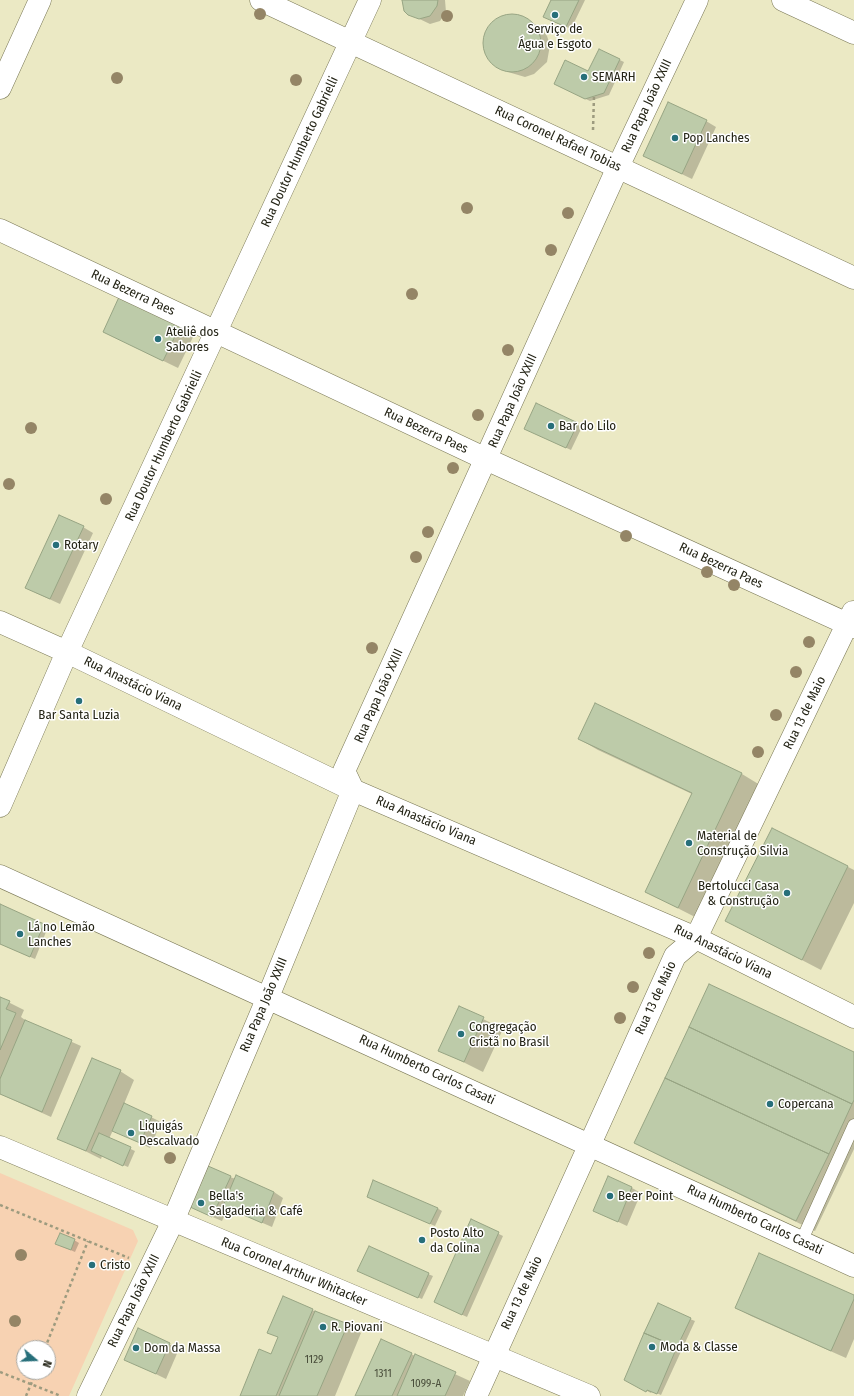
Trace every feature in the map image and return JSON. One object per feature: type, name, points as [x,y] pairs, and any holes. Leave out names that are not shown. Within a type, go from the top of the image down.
[{"type":"street","points":[[0,88],[40,0]]},
{"type":"street","name":"Rua Coronel Rafael Tobias","points":[[261,0],[854,278]]},
{"type":"street","name":"Rua Doutor Humberto Gabrielli","points":[[0,806],[67,652],[217,333],[370,0]]},
{"type":"street","name":"Rua Papa João XXIII","points":[[88,1396],[172,1221],[268,997],[353,790],[344,771],[618,168],[697,0]]},
{"type":"street","points":[[783,0],[854,33]]},
{"type":"street","name":"Rua Bezerra Paes","points":[[0,230],[486,459],[852,621]]},
{"type":"street","name":"Rua 13 de Maio","points":[[476,1396],[493,1355],[675,956],[696,938],[852,621]]},
{"type":"street","name":"Rua Anastácio Viana","points":[[0,622],[67,652],[353,790],[696,938],[854,1017]]},
{"type":"street","name":"Rua Humberto Carlos Casati","points":[[0,876],[268,997],[854,1266]]},
{"type":"street","name":"Rua Coronel Arthur Whitacker","points":[[0,1147],[589,1396]]},
{"type":"lane","points":[[801,1242],[854,1125]]},
{"type":"path","points":[[592,135],[594,96]]},
{"type":"path","points":[[0,1205],[130,1258]]},
{"type":"path","points":[[48,1340],[88,1241]]},
{"type":"path","points":[[0,1372],[61,1396]]},
{"type":"path","points":[[26,1396],[33,1380]]},
{"type":"shaded area","points":[[0,1173],[133,1230],[138,1241],[69,1396],[0,1396]]},
{"type":"building","points":[[402,0],[438,0],[437,6],[430,16],[419,19],[408,15],[404,11]]},
{"type":"building","points":[[551,0],[579,0],[566,27],[543,17]]},
{"type":"building","points":[[512,14],[528,19],[536,27],[541,43],[536,59],[528,67],[512,72],[496,67],[488,59],[483,43],[488,27],[496,19]]},
{"type":"building","name":"SEMARH","points":[[599,49],[620,59],[604,93],[585,99],[554,84],[565,60],[588,71]]},
{"type":"building","name":"Pop Lanches","points":[[668,102],[707,120],[682,174],[643,156]]},
{"type":"building","points":[[119,297],[180,326],[163,361],[103,332]]},
{"type":"building","name":"Bar do Lilo","points":[[536,403],[578,423],[566,448],[524,429]]},
{"type":"building","points":[[59,515],[84,526],[50,599],[25,588]]},
{"type":"building","name":"Material de Construção Silvia","points":[[595,703],[742,773],[678,908],[645,892],[692,793],[578,739]]},
{"type":"building","name":"Bertolucci Casa & Construção","points":[[772,828],[848,866],[802,960],[725,921]]},
{"type":"building","name":"Lá no Lemão Lanches","points":[[0,904],[44,924],[30,957],[0,944]]},
{"type":"building","points":[[709,984],[854,1052],[854,1100],[852,1104],[689,1027]]},
{"type":"building","points":[[0,997],[10,1001],[6,1009],[16,1013],[0,1050]]},
{"type":"building","name":"Congregação Cristã no Brasil","points":[[459,1006],[484,1017],[464,1062],[438,1051]]},
{"type":"building","points":[[25,1020],[72,1040],[42,1112],[0,1094],[0,1079]]},
{"type":"building","points":[[689,1027],[852,1104],[829,1154],[665,1078]]},
{"type":"building","points":[[92,1058],[121,1070],[86,1151],[57,1139]]},
{"type":"building","points":[[665,1078],[829,1154],[796,1221],[634,1143]]},
{"type":"building","points":[[124,1103],[152,1116],[140,1143],[112,1131]]},
{"type":"building","points":[[99,1133],[131,1147],[123,1166],[91,1151]]},
{"type":"building","points":[[208,1166],[231,1176],[212,1217],[190,1207]]},
{"type":"building","points":[[236,1175],[274,1192],[262,1223],[223,1206]]},
{"type":"building","points":[[608,1176],[632,1187],[618,1222],[593,1211]]},
{"type":"building","points":[[373,1180],[438,1208],[430,1224],[367,1197]]},
{"type":"building","points":[[471,1219],[499,1232],[462,1315],[434,1302]]},
{"type":"building","points":[[60,1233],[75,1239],[71,1250],[55,1244]]},
{"type":"building","points":[[369,1246],[429,1273],[418,1298],[357,1271]]},
{"type":"building","points":[[759,1253],[854,1295],[854,1299],[831,1351],[735,1308]]},
{"type":"building","points":[[283,1296],[313,1309],[276,1396],[240,1396],[259,1349],[271,1354],[278,1337],[267,1333]]},
{"type":"building","points":[[658,1303],[691,1318],[677,1347],[644,1333]]},
{"type":"building","points":[[315,1311],[348,1324],[317,1396],[279,1396]]},
{"type":"building","points":[[138,1328],[170,1343],[156,1374],[124,1360]]},
{"type":"building","points":[[644,1333],[677,1347],[657,1394],[647,1390],[646,1392],[624,1380]]},
{"type":"building","points":[[381,1339],[412,1353],[392,1396],[355,1396]]},
{"type":"building","points":[[415,1354],[456,1372],[445,1396],[397,1396]]},
{"type":"place","name":"Serviço de Água e Esgoto","points":[[555,15]]},
{"type":"place","name":"SEMARH","points":[[584,77]]},
{"type":"place","name":"Pop Lanches","points":[[675,138]]},
{"type":"place","name":"Ateliê dos Sabores","points":[[158,339]]},
{"type":"place","name":"Bar do Lilo","points":[[551,426]]},
{"type":"place","name":"Rotary","points":[[56,545]]},
{"type":"place","name":"Bar Santa Luzia","points":[[79,701]]},
{"type":"place","name":"Material de Construção Silvia","points":[[689,843]]},
{"type":"place","name":"Bertolucci Casa & Construção","points":[[787,893]]},
{"type":"place","name":"Lá no Lemão Lanches","points":[[20,934]]},
{"type":"place","name":"Congregação Cristã no Brasil","points":[[461,1034]]},
{"type":"place","name":"Copercana","points":[[770,1104]]},
{"type":"place","name":"Liquigás Descalvado","points":[[131,1133]]},
{"type":"place","name":"Beer Point","points":[[610,1196]]},
{"type":"place","name":"Bella's Salgaderia & Café","points":[[201,1203]]},
{"type":"place","name":"Posto Alto da Colina","points":[[422,1240]]},
{"type":"place","name":"Cristo","points":[[92,1265]]},
{"type":"place","name":"R. Piovani","points":[[323,1327]]},
{"type":"place","name":"Moda & Classe","points":[[652,1347]]},
{"type":"place","name":"Dom da Massa","points":[[136,1348]]}]
